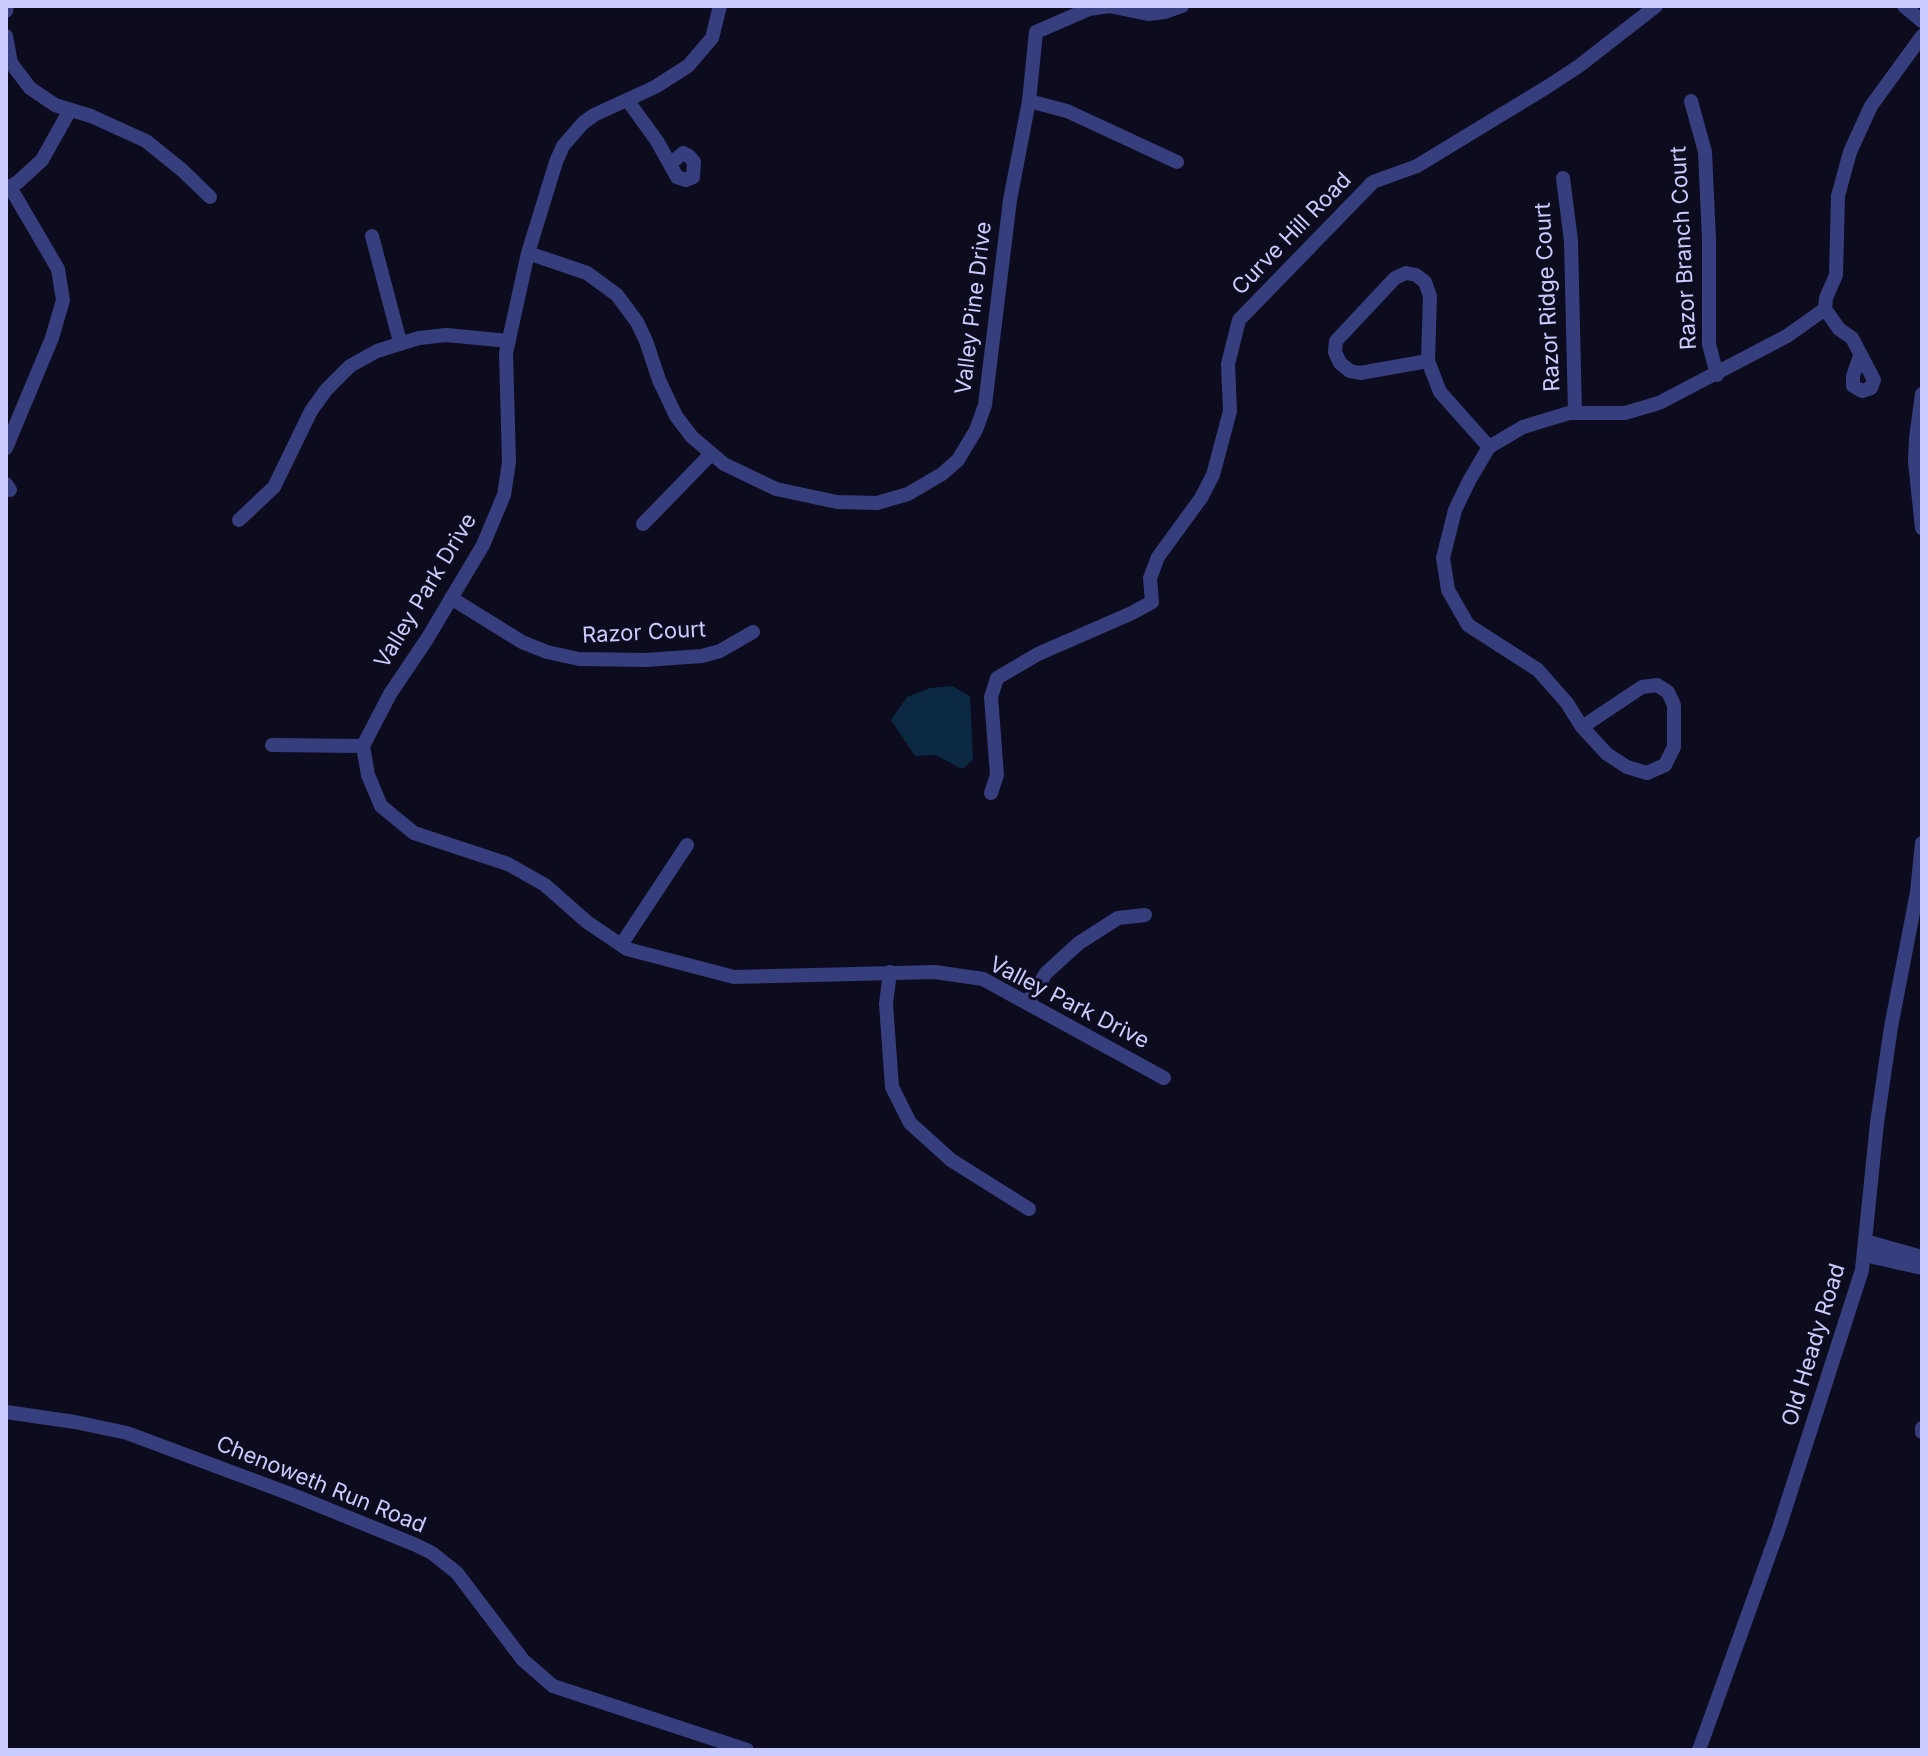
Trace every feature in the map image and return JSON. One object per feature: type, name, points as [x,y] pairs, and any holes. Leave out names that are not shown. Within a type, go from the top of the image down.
[{"type":"street","name":"Valley Park Drive","points":[[720,6],[712,38],[701,53],[671,78],[594,115],[563,146],[528,253],[506,353],[509,462],[504,495],[483,545],[390,694],[363,746],[368,775],[381,806],[414,833],[508,864],[545,885],[587,922],[627,949],[734,977],[935,972],[983,979],[1164,1078]]},
{"type":"street","name":"Valley Pine Drive","points":[[528,253],[587,273],[617,295],[637,322],[676,416],[711,454],[740,473],[776,489],[856,503],[877,503],[908,494],[942,474],[958,460],[976,430],[985,405],[1010,200],[1029,101],[1036,32],[1089,9],[1109,6],[1148,14],[1182,6]]},
{"type":"street","name":"Curve Hill Road","points":[[991,793],[997,775],[991,697],[997,678],[1038,654],[1152,602],[1150,578],[1158,557],[1201,498],[1213,475],[1230,411],[1228,364],[1239,320],[1373,182],[1417,166],[1555,82],[1656,6]]},
{"type":"street","points":[[1904,6],[1922,21]]},
{"type":"street","points":[[6,36],[11,63],[30,88],[55,105],[123,129],[146,141],[210,197]]},
{"type":"street","points":[[1860,356],[1852,338],[1839,329],[1825,309],[1826,298],[1836,275],[1838,196],[1850,152],[1871,106],[1922,36]]},
{"type":"street","points":[[628,101],[670,164]]},
{"type":"street","points":[[1029,101],[1067,111],[1177,162]]},
{"type":"street","name":"Razor Branch Court","points":[[1489,447],[1523,427],[1575,413],[1625,413],[1648,407],[1717,375],[1709,344],[1705,152],[1691,101]]},
{"type":"street","points":[[6,448],[52,338],[63,300],[58,269],[8,188],[42,160],[70,110]]},
{"type":"street","name":"Razor Ridge Court","points":[[1563,178],[1571,241],[1575,413]]},
{"type":"street","points":[[372,236],[400,342]]},
{"type":"street","points":[[1428,361],[1360,373],[1350,371],[1340,363],[1335,352],[1336,341],[1395,278],[1406,273],[1416,275],[1425,282],[1430,296],[1428,361],[1440,392],[1489,447],[1455,510],[1443,558],[1448,590],[1468,625],[1538,670],[1567,703],[1582,727],[1607,754],[1627,767],[1647,773],[1665,765],[1674,747],[1674,705],[1668,692],[1657,685],[1642,687],[1582,727]]},
{"type":"street","points":[[1717,375],[1787,336],[1825,309]]},
{"type":"street","points":[[239,520],[274,487],[311,411],[326,390],[350,366],[400,342],[446,335],[509,341]]},
{"type":"street","points":[[1922,394],[1919,439],[1922,528]]},
{"type":"street","points":[[643,524],[711,454]]},
{"type":"street","name":"Razor Court","points":[[451,598],[522,642],[547,652],[579,659],[702,656],[720,651],[753,632]]},
{"type":"street","points":[[272,745],[363,746]]},
{"type":"street","name":"Old Heady Road","points":[[1699,1750],[1779,1528],[1862,1270],[1877,1123],[1891,1027],[1917,914],[1922,843]]},
{"type":"street","points":[[621,945],[687,845]]},
{"type":"street","points":[[1028,1002],[1046,973],[1079,943],[1118,918],[1145,915]]},
{"type":"street","points":[[890,972],[886,1004],[892,1087],[910,1123],[951,1160],[1029,1209]]},
{"type":"street","points":[[1865,1248],[1922,1257]]},
{"type":"street","points":[[1865,1248],[1922,1268]]},
{"type":"street","name":"Chenoweth Run Road","points":[[6,1412],[127,1433],[416,1545],[432,1553],[457,1573],[523,1660],[553,1686],[747,1750]]},
{"type":"water","points":[[952,686],[970,696],[973,760],[962,769],[936,755],[915,756],[891,720],[907,697],[930,688]]}]
